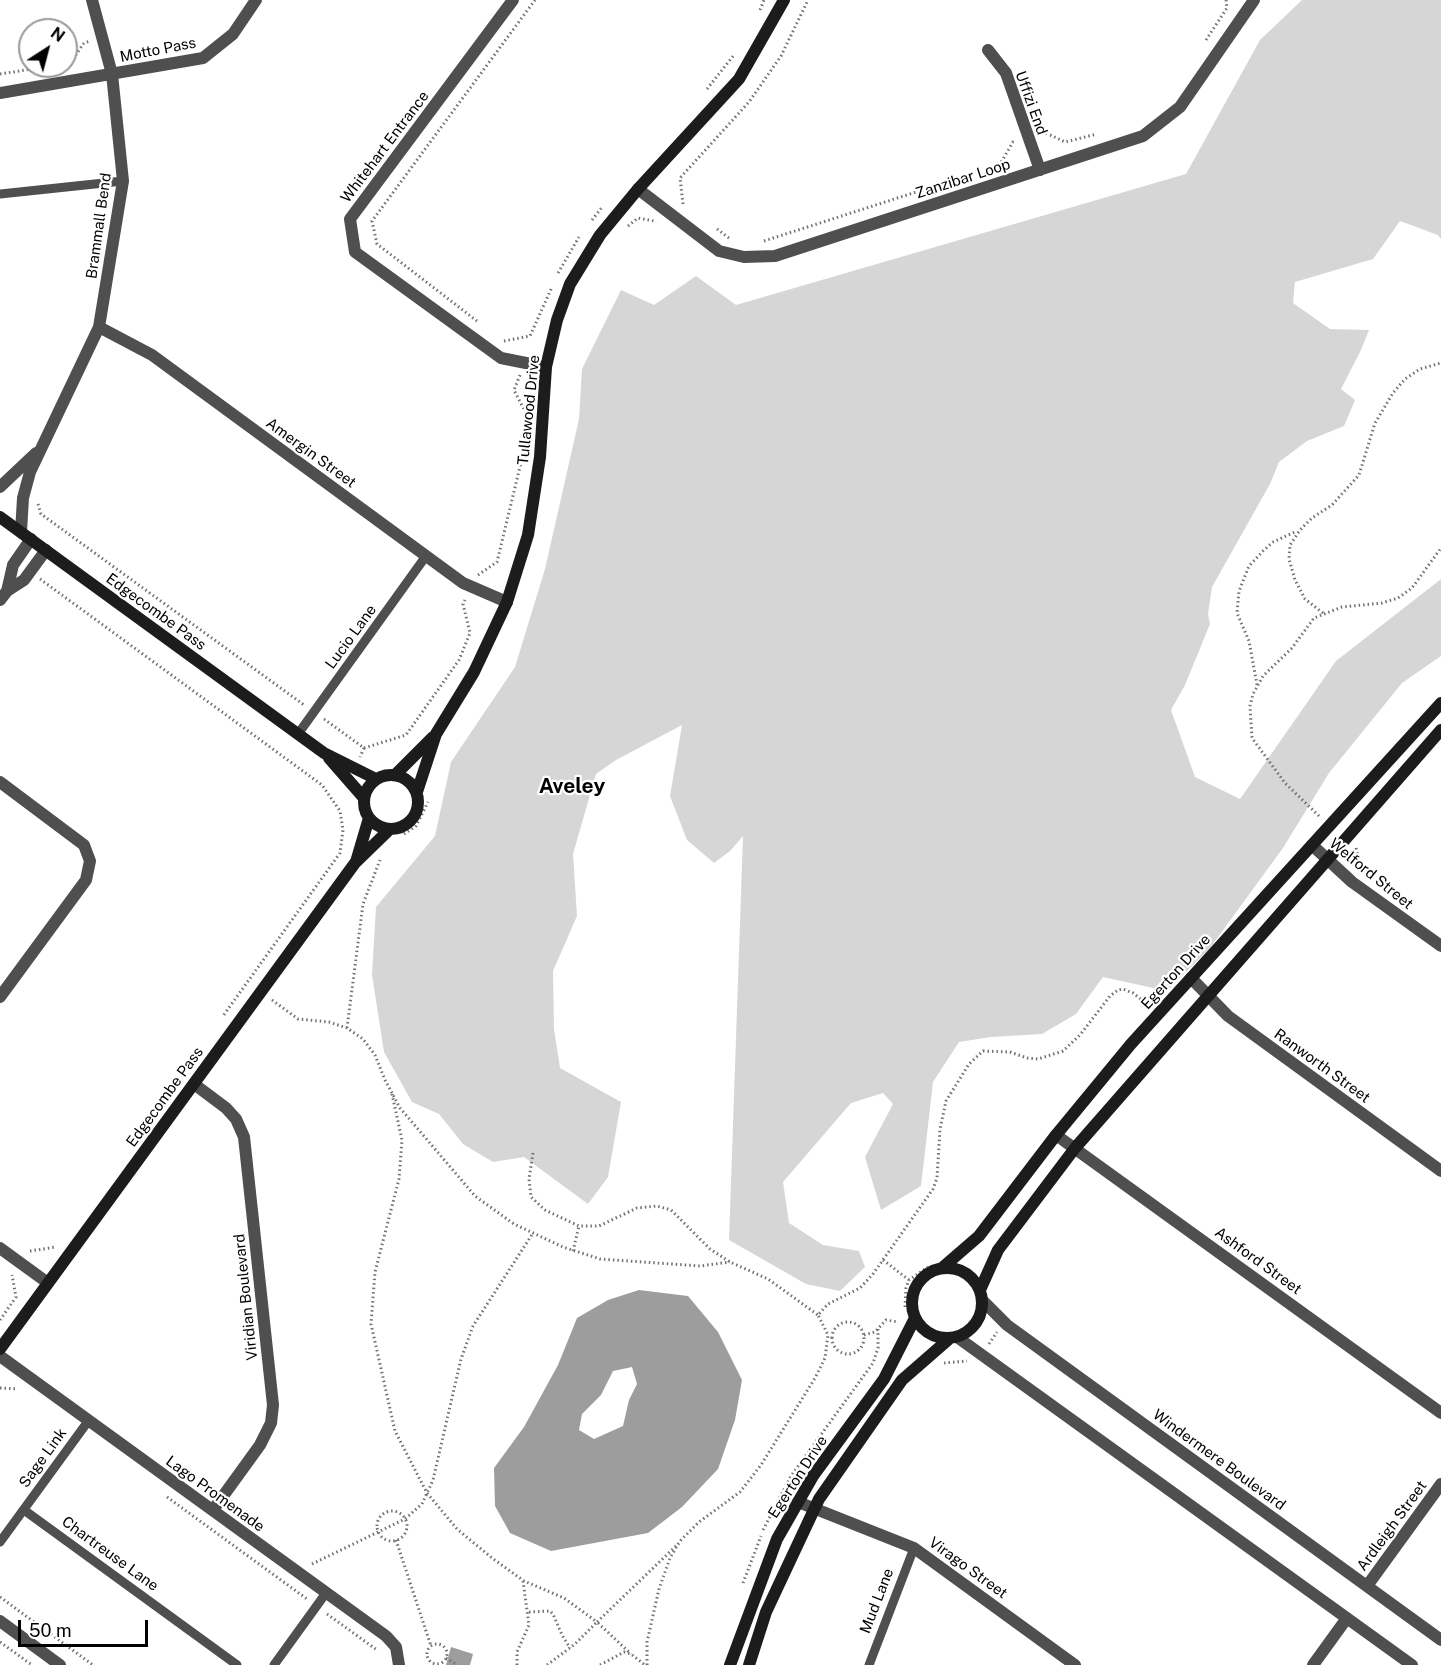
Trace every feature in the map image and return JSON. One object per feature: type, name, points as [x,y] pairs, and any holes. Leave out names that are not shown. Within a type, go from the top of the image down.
[{"type":"street","name":"Brammall Bend","points":[[26,535],[26,487],[99,327],[123,181],[112,74],[92,0]]},
{"type":"street","name":"Motto Pass","points":[[0,93],[203,58],[233,34],[256,0]]},
{"type":"street","name":"Whitehart Entrance","points":[[513,0],[350,219],[355,252],[501,358],[546,367]]},
{"type":"street","name":"Tullawood Drive","points":[[417,792],[436,734],[474,672],[507,602],[528,535],[540,457],[546,367],[557,320],[570,284],[600,235],[638,189],[739,79],[784,0]]},
{"type":"street","name":"Zanzibar Loop","points":[[638,189],[719,251],[744,257],[775,256],[1143,136],[1180,107],[1254,0]]},
{"type":"street","name":"Uffizi End","points":[[988,50],[1006,72],[1040,170]]},
{"type":"street","name":"Amergin Street","points":[[99,327],[152,355],[426,556],[472,587],[507,602]]},
{"type":"street","name":"Brammall Bend","points":[[0,487],[43,446]]},
{"type":"street","name":"Edgecombe Pass","points":[[0,517],[324,753],[376,779]]},
{"type":"street","points":[[4,595],[13,564],[26,535]]},
{"type":"street","points":[[4,595],[24,580],[46,550]]},
{"type":"street","name":"Egerton Drive","points":[[942,1268],[980,1236],[1056,1135],[1131,1044],[1441,703]]},
{"type":"street","points":[[953,1338],[973,1328],[982,1311],[981,1296],[998,1250],[1075,1148],[1441,730]]},
{"type":"street","name":"Tullawood Drive","points":[[395,775],[436,734]]},
{"type":"street","name":"Edgecombe Pass","points":[[324,753],[364,798]]},
{"type":"street","points":[[395,775],[408,780],[417,792],[419,801],[414,818],[407,824],[390,829],[375,824],[369,818],[364,798],[370,784],[376,779],[395,775]]},
{"type":"street","points":[[0,782],[84,846],[90,861],[86,880],[0,997]]},
{"type":"street","name":"Edgecombe Pass","points":[[355,863],[369,818]]},
{"type":"street","name":"Edgecombe Pass","points":[[0,1349],[355,863],[390,829]]},
{"type":"street","name":"Welford Street","points":[[1312,845],[1327,860],[1441,946]]},
{"type":"street","name":"Ranworth Street","points":[[1191,978],[1228,1016],[1441,1171]]},
{"type":"street","name":"Viridian Boulevard","points":[[194,1084],[226,1108],[236,1119],[244,1137],[273,1405],[271,1423],[260,1445],[213,1510]]},
{"type":"street","name":"Ashford Street","points":[[1056,1135],[1441,1413]]},
{"type":"street","points":[[0,1248],[48,1283]]},
{"type":"street","points":[[981,1296],[965,1272],[942,1268],[922,1278],[916,1286],[912,1308],[915,1318],[929,1334],[953,1338],[1412,1665]]},
{"type":"street","name":"Windermere Boulevard","points":[[981,1296],[1007,1325],[1441,1640]]},
{"type":"street","name":"Egerton Drive","points":[[730,1665],[777,1539],[813,1476],[884,1379],[915,1318]]},
{"type":"street","name":"Egerton Drive","points":[[749,1665],[766,1612],[814,1509],[857,1443],[903,1380],[953,1338]]},
{"type":"street","name":"Lago Promenade","points":[[0,1356],[386,1636],[396,1647],[399,1665]]},
{"type":"street","name":"Ardleigh Street","points":[[1367,1586],[1441,1484]]},
{"type":"street","name":"Virago Street","points":[[798,1502],[914,1548],[1075,1665]]},
{"type":"street","points":[[1313,1665],[1347,1618]]},
{"type":"street","points":[[0,1621],[60,1665]]},
{"type":"lane","points":[[0,194],[123,181]]},
{"type":"lane","name":"Lucio Lane","points":[[298,734],[426,556]]},
{"type":"lane","name":"Sage Link","points":[[0,1542],[89,1420]]},
{"type":"lane","name":"Chartreuse Lane","points":[[24,1510],[237,1665]]},
{"type":"lane","name":"Mud Lane","points":[[869,1665],[914,1548]]},
{"type":"lane","points":[[274,1665],[326,1593]]},
{"type":"path","points":[[478,321],[377,244],[372,221],[535,0]]},
{"type":"path","points":[[693,211],[683,203],[680,178],[749,102],[781,56],[808,0]]},
{"type":"path","points":[[1202,46],[1227,8],[1226,0]]},
{"type":"path","points":[[0,74],[18,71]]},
{"type":"path","points":[[990,169],[1001,165],[1013,142],[1044,130],[1065,142],[1107,131]]},
{"type":"path","points":[[756,243],[946,183]]},
{"type":"path","points":[[712,225],[731,239]]},
{"type":"path","points":[[496,335],[505,342],[518,339],[522,369],[514,390],[526,413],[526,433]]},
{"type":"path","points":[[1323,613],[1305,599],[1295,580],[1289,559],[1290,545],[1312,518],[1332,506],[1359,476],[1375,423],[1393,393],[1420,369],[1441,363]]},
{"type":"path","points":[[354,768],[364,748],[406,735],[459,660],[470,633],[463,604],[479,572],[497,562],[526,442]]},
{"type":"path","points":[[26,487],[34,492],[41,514],[364,748]]},
{"type":"path","points":[[1257,687],[1249,641],[1237,613],[1239,591],[1249,566],[1263,550],[1273,542],[1300,530]]},
{"type":"path","points":[[1329,825],[1285,783],[1252,738],[1250,706],[1257,687],[1274,663],[1292,648],[1314,618],[1323,613],[1398,598],[1412,588],[1441,548]]},
{"type":"path","points":[[30,572],[322,785],[340,811],[343,830],[340,853],[219,1021]]},
{"type":"path","points":[[1346,839],[1358,850],[1356,856],[1362,872]]},
{"type":"path","points":[[247,983],[298,1019],[329,1022],[347,1028],[363,1039],[375,1055],[400,1108],[475,1196],[514,1224],[573,1251],[600,1259],[700,1266],[730,1262]]},
{"type":"path","points":[[392,1094],[402,1140],[399,1179],[375,1272],[371,1324],[395,1431],[427,1493],[457,1529],[523,1580],[564,1598],[597,1622],[645,1665]]},
{"type":"path","points":[[533,1153],[529,1179],[531,1197],[545,1210],[579,1226],[599,1226],[637,1208],[657,1206],[671,1210],[682,1218],[703,1243],[730,1262],[768,1279],[818,1315]]},
{"type":"path","points":[[573,1251],[579,1226]]},
{"type":"path","points":[[297,1572],[405,1519],[422,1504],[433,1480],[461,1359],[473,1326],[533,1233]]},
{"type":"path","points":[[0,1320],[16,1297],[12,1276],[28,1251],[56,1248],[63,1238]]},
{"type":"path","points":[[883,1260],[909,1280]]},
{"type":"path","points":[[864,1335],[875,1332],[886,1320],[903,1325]]},
{"type":"path","points":[[843,1322],[854,1323],[864,1335],[862,1345],[850,1354],[839,1352],[830,1341],[835,1328],[843,1322]]},
{"type":"path","points":[[0,1388],[15,1387],[25,1394]]},
{"type":"path","points":[[165,1496],[380,1652]]},
{"type":"path","points":[[398,1512],[405,1519],[405,1534],[396,1540],[386,1540],[378,1532],[377,1520],[384,1513],[398,1512]]},
{"type":"path","points":[[396,1540],[431,1646]]},
{"type":"path","points":[[547,1665],[571,1648],[680,1541]]},
{"type":"path","points":[[517,1665],[517,1652],[529,1625],[529,1612],[522,1589],[523,1580]]},
{"type":"path","points":[[0,1597],[93,1665]]},
{"type":"path","points":[[529,1612],[550,1611],[571,1648]]},
{"type":"path","points":[[0,1642],[32,1665]]},
{"type":"path","points":[[431,1646],[443,1647],[447,1652],[446,1658],[439,1665],[432,1663],[428,1658],[427,1651],[431,1646]]},
{"type":"path","points":[[600,1665],[624,1652],[631,1654]]},
{"type":"path","points":[[446,1658],[457,1665]]},
{"type":"shaded area","points":[[1302,0],[1441,0],[1441,239],[1438,235],[1400,221],[1373,259],[1295,282],[1293,303],[1330,329],[1369,330],[1341,389],[1355,400],[1344,426],[1307,441],[1279,462],[1270,484],[1212,587],[1208,614],[1210,624],[1185,685],[1171,710],[1195,777],[1240,799],[1336,661],[1441,579],[1441,656],[1402,683],[1329,773],[1283,848],[1210,948],[1167,991],[1103,977],[1076,1014],[1042,1034],[991,1037],[959,1042],[933,1082],[921,1186],[881,1210],[865,1157],[893,1104],[883,1093],[851,1103],[783,1182],[789,1223],[823,1245],[859,1251],[865,1267],[840,1291],[806,1284],[729,1240],[743,836],[730,851],[714,863],[687,840],[670,796],[682,725],[616,760],[596,774],[573,854],[577,916],[553,971],[554,1029],[560,1068],[621,1102],[608,1177],[588,1204],[524,1157],[493,1162],[463,1144],[439,1114],[412,1102],[384,1052],[372,975],[376,907],[435,836],[451,762],[515,667],[545,569],[579,419],[582,369],[621,290],[654,305],[696,276],[736,305],[1186,174],[1260,40]]},
{"type":"shaded area","points":[[639,1290],[688,1296],[718,1332],[742,1380],[735,1420],[718,1469],[682,1507],[648,1533],[551,1551],[510,1533],[495,1506],[494,1468],[524,1427],[558,1365],[577,1318],[608,1300]],"holes":[[[632,1367],[637,1384],[629,1400],[623,1426],[594,1439],[579,1430],[582,1414],[601,1395],[613,1371]]]},
{"type":"shaded area","points":[[451,1647],[473,1654],[470,1665],[446,1665]]},
{"type":"district","name":"Aveley","points":[[572,787]]}]
